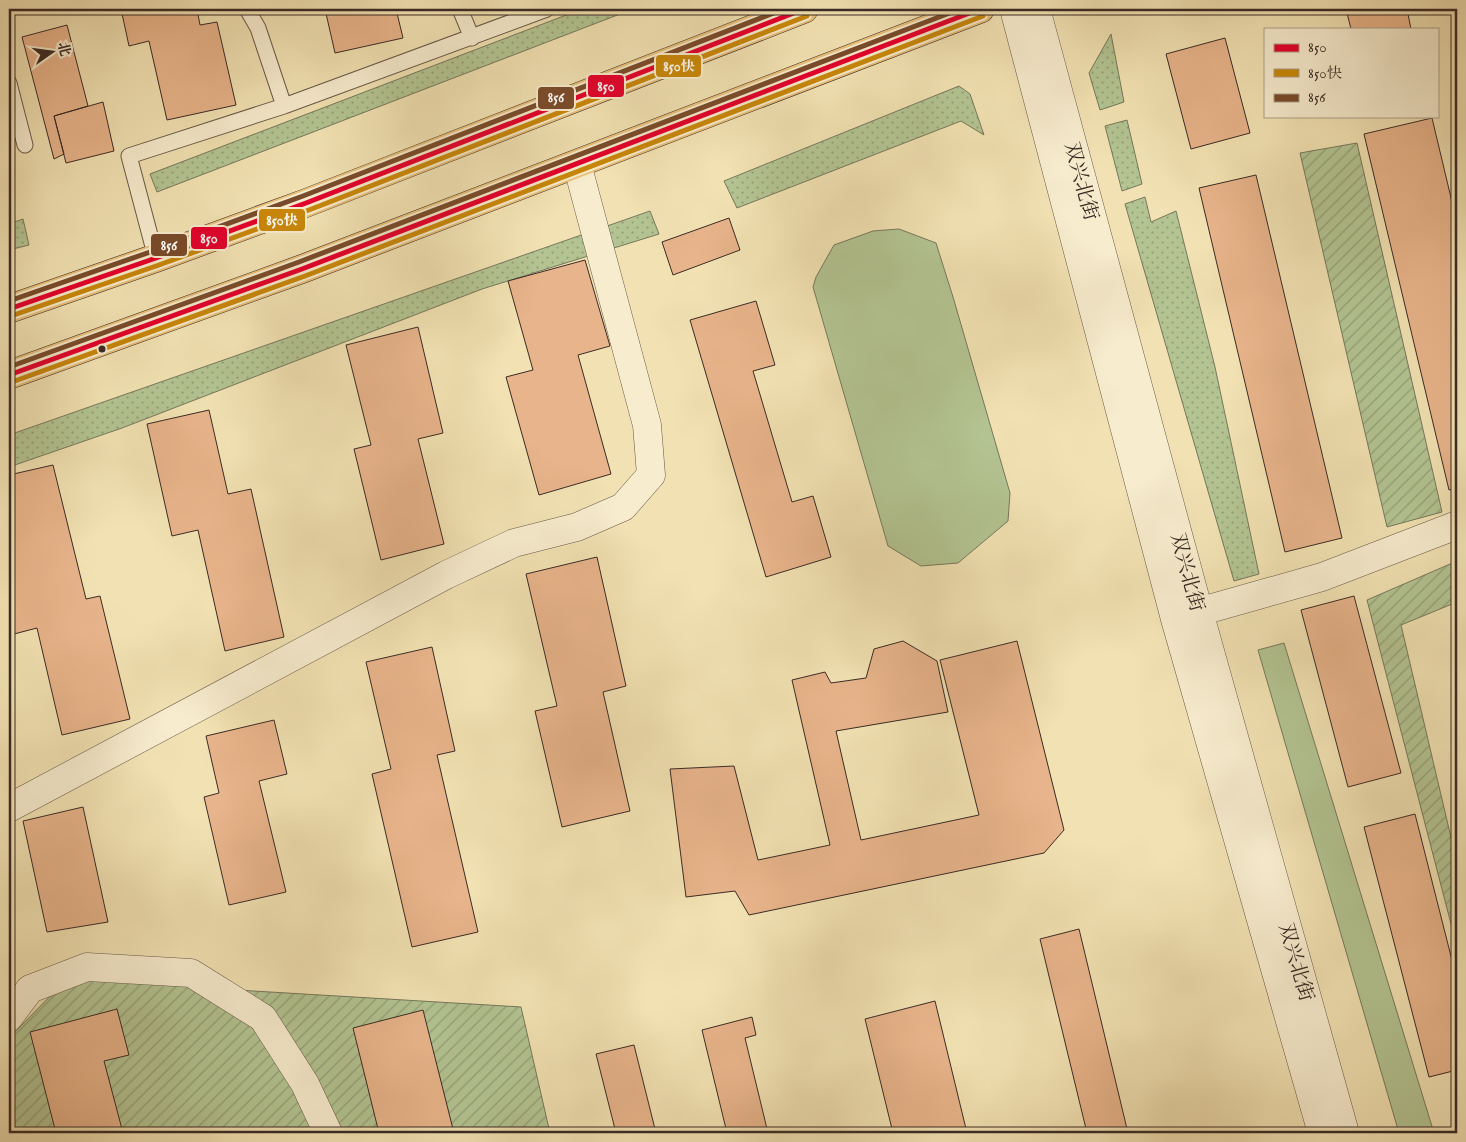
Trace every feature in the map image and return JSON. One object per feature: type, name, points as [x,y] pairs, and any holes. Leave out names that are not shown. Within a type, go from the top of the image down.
[{"type":"main road","points":[[9,309],[306,203],[804,9]]},
{"type":"main road","points":[[9,375],[302,270],[980,9]]},
{"type":"street","name":"双兴北街","points":[[1014,9],[1187,615],[1345,1133]]},
{"type":"street","name":"双兴北街","points":[[1036,9],[1187,615],[1322,1133]]},
{"type":"street","points":[[9,808],[446,575],[514,543],[577,527],[623,507],[651,475],[647,425],[577,164]]},
{"type":"street","points":[[1187,615],[1322,578],[1457,525]]},
{"type":"street","points":[[9,1017],[30,990],[87,967],[191,973],[263,1018],[306,1084],[328,1133]]},
{"type":"lane","points":[[247,9],[258,28],[284,106]]},
{"type":"lane","points":[[460,9],[472,38]]},
{"type":"lane","points":[[156,258],[129,156],[284,106],[548,9]]},
{"type":"lane","points":[[9,83],[25,145]]},
{"type":"green space","points":[[582,9],[633,9],[157,192],[150,174]]},
{"type":"green space","points":[[1111,34],[1124,102],[1100,110],[1089,73]]},
{"type":"green space","points":[[959,86],[970,94],[984,135],[961,121],[737,208],[724,181]]},
{"type":"green space","points":[[1127,120],[1142,184],[1122,191],[1105,126]]},
{"type":"green space","points":[[1357,143],[1442,512],[1387,527],[1300,153]]},
{"type":"green space","points":[[1145,197],[1151,222],[1176,211],[1215,367],[1259,574],[1234,581],[1125,204]]},
{"type":"green space","points":[[650,211],[659,234],[482,289],[122,428],[9,467],[9,435]]},
{"type":"green space","points":[[23,219],[29,245],[9,250],[9,224]]},
{"type":"green space","points":[[899,229],[936,243],[1010,493],[1008,521],[958,563],[921,566],[888,546],[813,287],[816,277],[834,245],[873,231]]},
{"type":"green space","points":[[1457,561],[1457,602],[1401,625],[1457,863],[1457,947],[1367,600]]},
{"type":"green space","points":[[1284,643],[1434,1133],[1399,1133],[1258,650]]},
{"type":"green space","points":[[71,975],[203,988],[521,1007],[550,1133],[9,1133],[9,1038]]},
{"type":"building","points":[[121,9],[197,9],[200,25],[217,22],[236,105],[167,120],[149,41],[129,46]]},
{"type":"building","points":[[325,9],[396,9],[403,38],[335,53]]},
{"type":"building","points":[[1346,9],[1407,9],[1411,28],[1351,28]]},
{"type":"building","points":[[67,25],[88,106],[54,116],[64,154],[54,159],[22,37]]},
{"type":"building","points":[[1225,38],[1250,133],[1191,149],[1166,54]]},
{"type":"building","points":[[103,102],[114,151],[66,163],[54,116]]},
{"type":"building","points":[[1432,118],[1457,223],[1457,488],[1449,490],[1364,134]]},
{"type":"building","points":[[9,158],[14,181],[9,183]]},
{"type":"building","points":[[1256,175],[1342,538],[1285,552],[1199,188]]},
{"type":"building","points":[[729,218],[740,250],[673,275],[662,242]]},
{"type":"building","points":[[585,260],[610,346],[578,355],[611,474],[539,495],[506,377],[533,370],[508,281]]},
{"type":"building","points":[[756,301],[775,365],[753,371],[792,502],[813,496],[831,557],[766,577],[690,320]]},
{"type":"building","points":[[418,327],[443,433],[418,439],[444,544],[381,560],[354,449],[371,445],[346,345]]},
{"type":"building","points":[[209,410],[228,494],[251,489],[284,637],[225,651],[198,530],[172,536],[147,424]]},
{"type":"building","points":[[53,465],[86,599],[100,596],[130,719],[62,735],[37,628],[14,634],[9,613],[9,475]]},
{"type":"building","points":[[597,557],[626,686],[603,692],[630,811],[562,827],[535,711],[557,706],[526,574]]},
{"type":"building","points":[[1354,596],[1401,773],[1348,787],[1301,610]]},
{"type":"building","points":[[903,641],[937,661],[948,712],[836,731],[861,840],[979,815],[940,660],[1017,641],[1064,830],[1044,853],[749,915],[735,891],[686,897],[670,769],[734,766],[758,860],[830,845],[792,680],[825,672],[831,683],[866,678],[874,649]]},
{"type":"building","points":[[432,647],[455,751],[437,755],[478,932],[412,947],[372,774],[391,769],[366,662]]},
{"type":"building","points":[[274,720],[287,774],[259,781],[286,892],[229,905],[204,797],[219,793],[206,736]]},
{"type":"building","points":[[83,807],[108,922],[47,932],[23,821]]},
{"type":"building","points":[[1415,814],[1457,980],[1457,1070],[1429,1077],[1364,827]]},
{"type":"building","points":[[1079,929],[1128,1133],[1087,1133],[1040,939]]},
{"type":"building","points":[[935,1001],[967,1133],[893,1133],[865,1019]]},
{"type":"building","points":[[117,1009],[129,1055],[104,1061],[123,1133],[56,1133],[30,1032]]},
{"type":"building","points":[[423,1010],[454,1133],[379,1133],[353,1028]]},
{"type":"building","points":[[752,1017],[756,1035],[745,1038],[768,1133],[727,1133],[702,1030]]},
{"type":"building","points":[[634,1045],[656,1133],[616,1133],[596,1054]]},
{"type":"transit line","name":"856","points":[[9,301],[303,196],[784,9]]},
{"type":"transit line","name":"850","points":[[9,309],[306,203],[804,9]]},
{"type":"transit line","name":"856","points":[[9,367],[299,262],[960,9]]},
{"type":"transit line","name":"850","points":[[9,375],[302,269],[980,9]]},
{"type":"transit line","name":"850快","points":[[11,316],[159,265],[309,210],[807,16]]},
{"type":"transit line","name":"850快","points":[[12,382],[305,276],[983,16]]}]
